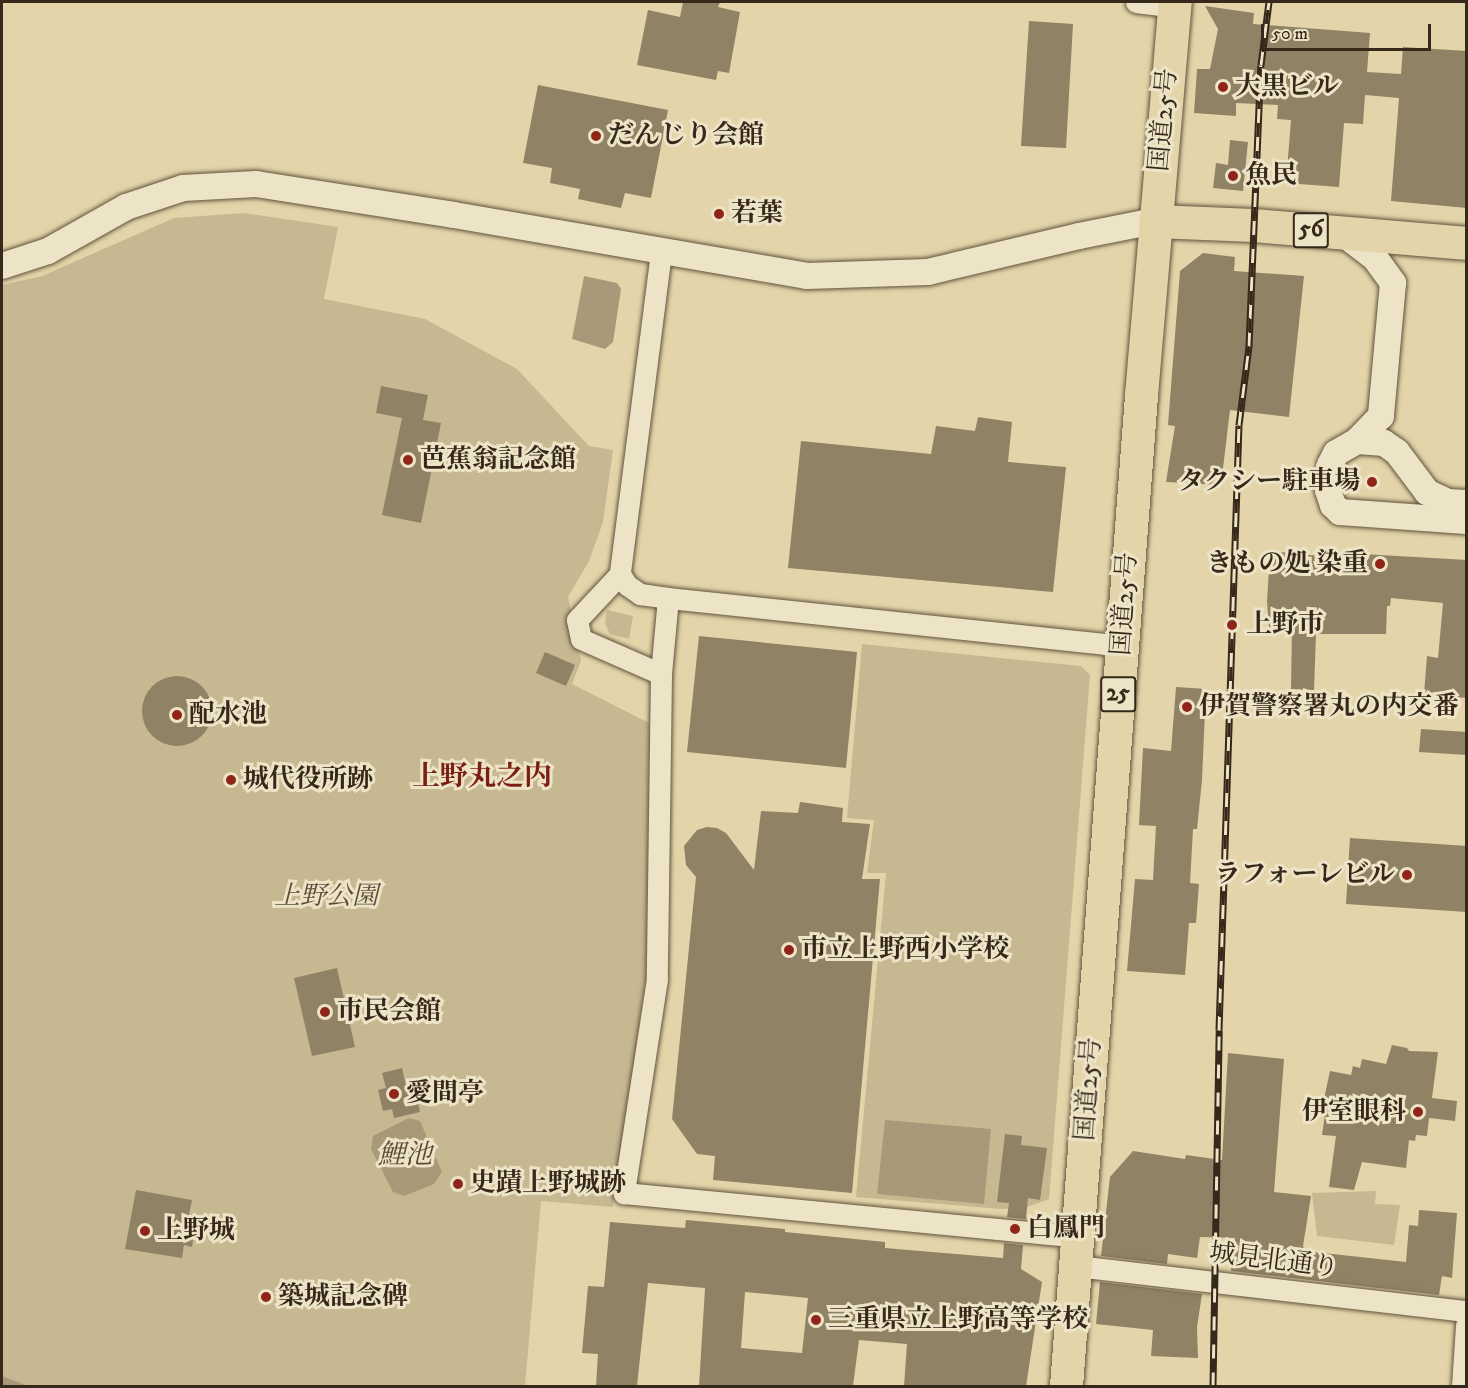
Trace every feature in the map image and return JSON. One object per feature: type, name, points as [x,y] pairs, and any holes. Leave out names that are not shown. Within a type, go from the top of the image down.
[{"type":"main road","name":"国道25号","points":[[1066,1386],[1155,221],[1175,4]]},
{"type":"main road","name":"56","points":[[1155,221],[1252,225],[1467,243]]},
{"type":"street","points":[[1136,2],[1175,4]]},
{"type":"street","points":[[2,266],[48,251],[126,207],[183,188],[256,184],[454,215],[807,276],[871,276],[928,272],[1079,236],[1155,221]]},
{"type":"street","points":[[1341,232],[1375,258],[1393,283],[1381,416],[1357,441],[1335,453],[1330,465],[1328,490],[1333,506],[1340,512],[1467,521]]},
{"type":"street","points":[[661,252],[620,574],[577,620],[581,639],[661,674],[668,598]]},
{"type":"street","points":[[1357,441],[1384,443],[1404,460],[1427,492],[1448,502],[1467,503]]},
{"type":"street","points":[[620,574],[627,585],[640,594],[1122,646]]},
{"type":"street","name":"城見北通り","points":[[661,674],[657,979],[624,1193],[1077,1251],[1467,1311]]},
{"type":"street","points":[[1462,1386],[1467,1325]]},
{"type":"green space","name":"上野公園","points":[[244,213],[338,227],[324,299],[425,319],[517,369],[589,446],[613,450],[603,522],[589,561],[568,597],[581,661],[572,684],[649,723],[654,888],[646,978],[613,1207],[541,1201],[525,1386],[2,1386],[2,285],[42,276],[174,218]]},
{"type":"green space","points":[[607,610],[633,616],[629,639],[610,634],[605,624]]},
{"type":"green space","points":[[862,644],[1081,666],[1090,675],[1049,1199],[1027,1207],[1001,1209],[856,1197],[886,873],[867,873],[874,820],[847,818]]},
{"type":"green space","points":[[1376,1191],[1375,1204],[1400,1205],[1394,1245],[1317,1236],[1312,1193]]},
{"type":"water","points":[[584,276],[617,283],[621,289],[613,342],[605,349],[572,339]]},
{"type":"water","name":"鯉池","points":[[409,1118],[420,1121],[442,1172],[434,1184],[404,1196],[393,1192],[371,1149],[373,1136]]},
{"type":"water","points":[[885,1120],[991,1129],[984,1204],[877,1194]]},
{"type":"water","points":[[2,1376],[28,1386],[2,1386]]},
{"type":"building","points":[[683,2],[720,2],[718,7],[740,12],[729,73],[718,71],[716,80],[637,65],[648,10],[680,17]]},
{"type":"building","points":[[1205,6],[1254,13],[1253,24],[1370,33],[1367,72],[1401,74],[1403,47],[1467,51],[1467,208],[1391,201],[1399,98],[1365,95],[1363,124],[1344,123],[1339,187],[1286,183],[1291,120],[1277,119],[1278,105],[1236,103],[1236,116],[1194,113],[1197,69],[1210,69],[1218,29]]},
{"type":"building","points":[[1029,21],[1073,24],[1066,148],[1021,146]]},
{"type":"building","name":"だんじり会館","points":[[538,85],[668,110],[651,198],[625,193],[621,208],[578,199],[580,189],[550,183],[552,168],[523,163]]},
{"type":"building","points":[[1230,140],[1248,142],[1243,191],[1213,188],[1216,163],[1228,165]]},
{"type":"building","points":[[1203,253],[1235,257],[1234,271],[1304,276],[1289,417],[1230,410],[1221,485],[1166,482],[1175,426],[1168,425],[1180,271]]},
{"type":"building","name":"芭蕉翁記念館","points":[[381,386],[428,395],[423,420],[441,423],[421,523],[382,515],[402,418],[376,413]]},
{"type":"building","points":[[978,417],[1012,422],[1008,462],[1066,467],[1053,592],[788,568],[801,441],[931,454],[936,426],[975,431]]},
{"type":"building","points":[[1270,551],[1340,558],[1340,554],[1363,554],[1467,560],[1467,698],[1424,694],[1427,656],[1438,658],[1443,603],[1391,598],[1390,606],[1387,606],[1386,634],[1316,634],[1314,690],[1291,689],[1292,628],[1269,627],[1267,601]]},
{"type":"building","points":[[699,636],[857,652],[846,768],[687,752]]},
{"type":"building","points":[[545,652],[575,665],[566,686],[536,673]]},
{"type":"building","name":"配水池","points":[[184,676],[197,682],[206,691],[210,697],[212,711],[210,725],[202,736],[191,744],[170,746],[152,736],[144,725],[142,704],[152,686],[163,678]]},
{"type":"building","points":[[1176,687],[1206,689],[1202,780],[1197,829],[1193,829],[1190,883],[1199,884],[1196,923],[1189,923],[1185,975],[1127,971],[1135,879],[1153,880],[1156,826],[1139,825],[1143,748],[1171,751]]},
{"type":"building","points":[[1421,729],[1467,732],[1467,755],[1419,752]]},
{"type":"building","points":[[800,802],[843,808],[842,822],[870,824],[862,879],[880,879],[852,1193],[713,1180],[715,1156],[697,1154],[672,1119],[696,877],[686,865],[684,846],[697,830],[707,827],[717,828],[726,833],[754,870],[761,811],[798,813]]},
{"type":"building","name":"ラフォーレビル","points":[[1350,838],[1467,846],[1467,912],[1346,904]]},
{"type":"building","name":"市民会館","points":[[337,968],[355,1047],[312,1056],[294,978]]},
{"type":"building","points":[[1392,1045],[1407,1048],[1409,1051],[1438,1052],[1432,1098],[1457,1101],[1455,1121],[1429,1118],[1427,1136],[1416,1135],[1415,1141],[1409,1140],[1406,1168],[1362,1162],[1354,1190],[1329,1187],[1336,1136],[1322,1135],[1327,1100],[1324,1099],[1330,1071],[1351,1075],[1353,1066],[1360,1068],[1362,1059],[1386,1064]]},
{"type":"building","points":[[1228,1053],[1284,1059],[1274,1192],[1311,1196],[1303,1246],[1305,1251],[1406,1262],[1409,1225],[1418,1226],[1419,1210],[1457,1213],[1452,1278],[1442,1276],[1439,1295],[1231,1271],[1235,1238],[1200,1237],[1197,1258],[1168,1254],[1167,1264],[1101,1256],[1110,1177],[1133,1151],[1185,1159],[1186,1155],[1222,1160]]},
{"type":"building","name":"愛間亭","points":[[402,1068],[408,1095],[416,1093],[420,1112],[394,1118],[392,1109],[383,1111],[378,1090],[386,1088],[382,1073]]},
{"type":"building","points":[[1005,1134],[1022,1136],[1021,1145],[1047,1148],[1040,1200],[1028,1198],[1026,1219],[1007,1217],[1009,1203],[997,1202]]},
{"type":"building","points":[[136,1190],[192,1200],[188,1219],[196,1220],[192,1247],[184,1245],[182,1258],[125,1249]]},
{"type":"building","name":"三重県立上野高等学校","points":[[686,1220],[785,1229],[785,1232],[885,1242],[885,1248],[1003,1258],[1004,1243],[1023,1245],[1021,1269],[1042,1282],[1026,1386],[904,1386],[907,1344],[859,1340],[853,1386],[699,1386],[705,1288],[648,1283],[637,1386],[596,1386],[598,1354],[582,1353],[588,1286],[604,1287],[610,1222],[685,1228]],"holes":[[[745,1292],[808,1298],[802,1353],[741,1348]]]},
{"type":"building","points":[[1100,1282],[1202,1294],[1197,1327],[1198,1358],[1151,1356],[1153,1330],[1096,1324]]},
{"type":"railway","points":[[1213,1386],[1219,1030],[1239,425],[1249,346],[1261,65],[1269,2]]},
{"type":"place","name":"大黒ビル","points":[[1223,87]]},
{"type":"place","name":"だんじり会館","points":[[596,136]]},
{"type":"place","name":"魚民","points":[[1233,176]]},
{"type":"place","name":"若葉","points":[[719,214]]},
{"type":"place","name":"芭蕉翁記念館","points":[[408,460]]},
{"type":"place","name":"タクシー駐車場","points":[[1372,482]]},
{"type":"place","name":"きもの処 染重","points":[[1380,564]]},
{"type":"place","name":"上野市","points":[[1232,625]]},
{"type":"place","name":"伊賀警察署丸の内交番","points":[[1187,707]]},
{"type":"place","name":"配水池","points":[[177,715]]},
{"type":"place","name":"城代役所跡","points":[[231,780]]},
{"type":"place","name":"ラフォーレビル","points":[[1407,875]]},
{"type":"place","name":"市立上野西小学校","points":[[789,950]]},
{"type":"place","name":"市民会館","points":[[325,1012]]},
{"type":"place","name":"愛間亭","points":[[394,1094]]},
{"type":"place","name":"伊室眼科","points":[[1418,1112]]},
{"type":"place","name":"史蹟上野城跡","points":[[458,1184]]},
{"type":"place","name":"白鳳門","points":[[1015,1229]]},
{"type":"place","name":"上野城","points":[[145,1231]]},
{"type":"place","name":"築城記念碑","points":[[266,1297]]},
{"type":"place","name":"三重県立上野高等学校","points":[[816,1320]]},
{"type":"district","name":"上野丸之内","points":[[482,777]]}]
